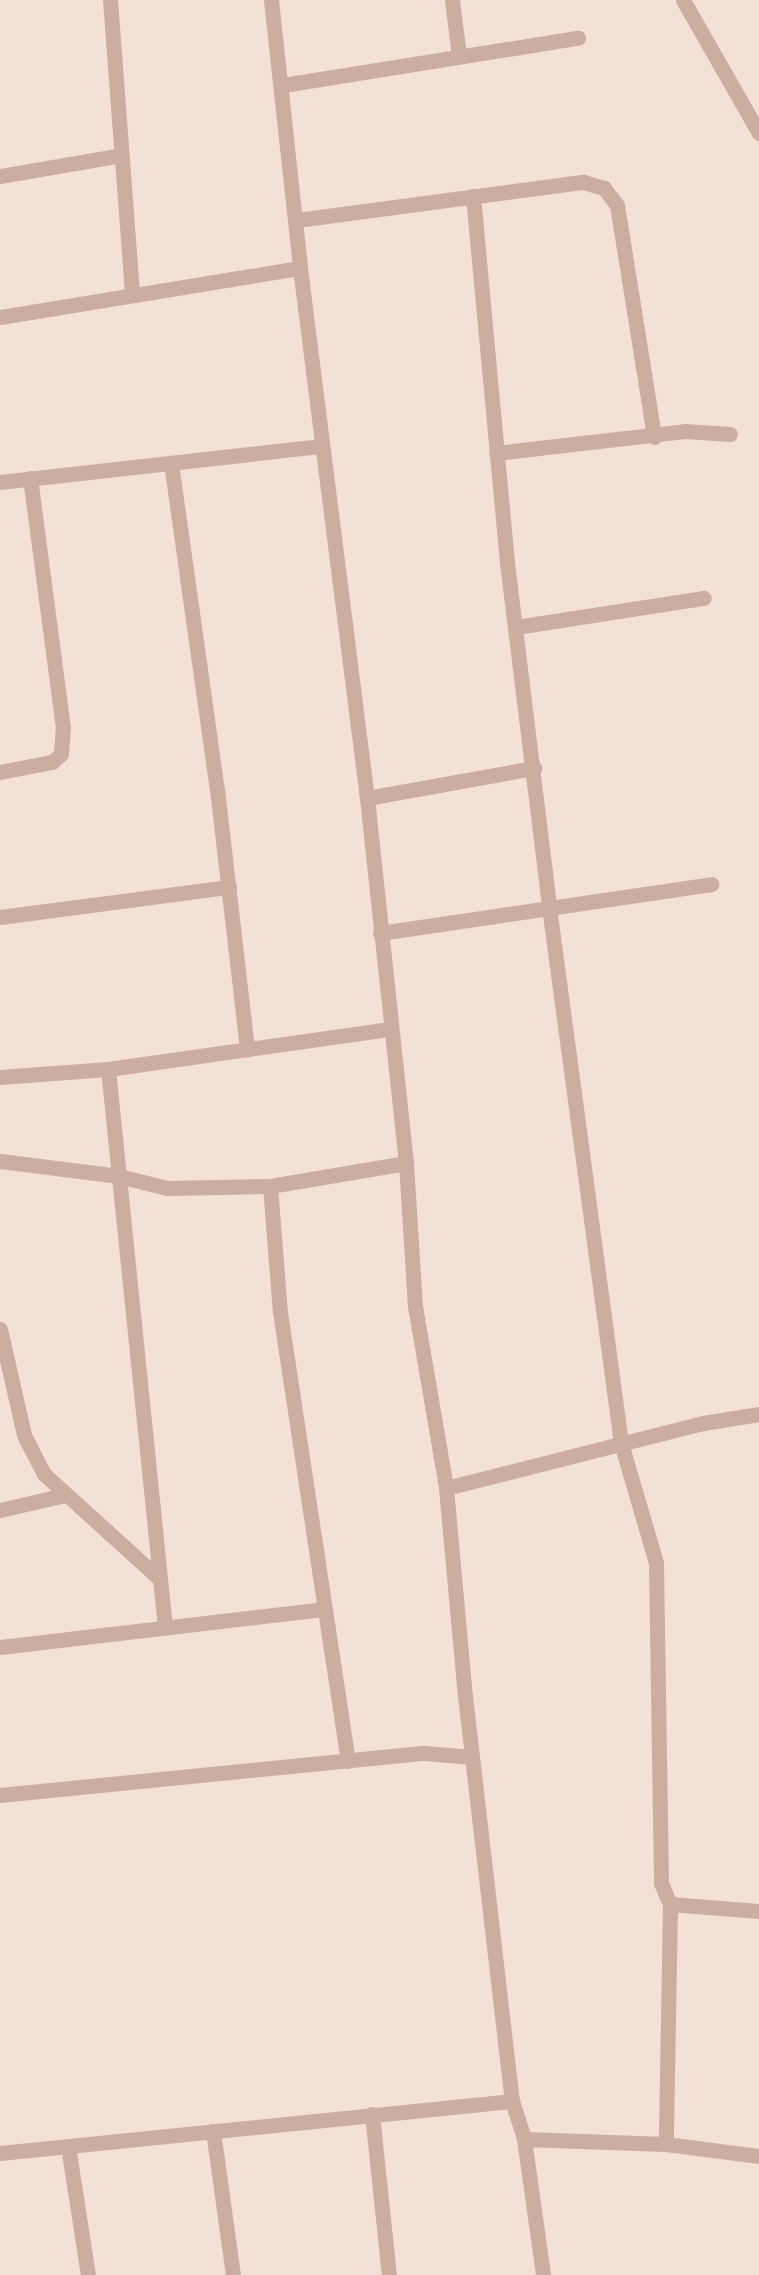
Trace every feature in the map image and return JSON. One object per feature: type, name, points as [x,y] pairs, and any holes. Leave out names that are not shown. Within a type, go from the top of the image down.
[{"type":"street","points":[[110,0],[132,295]]},
{"type":"street","points":[[271,0],[283,85],[300,268],[367,798],[406,1164],[415,1306],[446,1488],[472,1757],[512,2101],[524,2139],[543,2275]]},
{"type":"street","points":[[452,0],[459,56]]},
{"type":"street","points":[[683,0],[759,133]]},
{"type":"street","points":[[283,85],[578,38]]},
{"type":"street","points":[[0,176],[121,155]]},
{"type":"street","points":[[297,220],[583,182],[596,184],[612,197],[617,205],[654,437]]},
{"type":"street","points":[[473,196],[496,453],[549,907],[621,1443],[656,1563],[661,1883],[670,1904],[666,2144]]},
{"type":"street","points":[[0,317],[300,268]]},
{"type":"street","points":[[496,453],[654,437],[685,431],[730,434]]},
{"type":"street","points":[[0,482],[322,447]]},
{"type":"street","points":[[171,464],[229,888],[247,1049]]},
{"type":"street","points":[[0,772],[52,762],[61,754],[63,728],[30,478]]},
{"type":"street","points":[[516,627],[704,598]]},
{"type":"street","points":[[367,798],[534,768]]},
{"type":"street","points":[[380,933],[711,884]]},
{"type":"street","points":[[0,917],[229,888]]},
{"type":"street","points":[[0,1077],[108,1068],[390,1029]]},
{"type":"street","points":[[108,1068],[165,1627]]},
{"type":"street","points":[[0,1161],[119,1176],[167,1188],[270,1186],[406,1164]]},
{"type":"street","points":[[270,1186],[280,1312],[323,1609],[348,1761]]},
{"type":"street","points":[[0,1329],[24,1435],[44,1474],[160,1579]]},
{"type":"street","points":[[446,1488],[703,1423],[759,1414]]},
{"type":"street","points":[[0,1510],[65,1495]]},
{"type":"street","points":[[0,1647],[323,1609]]},
{"type":"street","points":[[0,1795],[424,1753],[472,1757]]},
{"type":"street","points":[[670,1904],[759,1911]]},
{"type":"street","points":[[0,2153],[512,2101]]},
{"type":"street","points":[[372,2114],[389,2275]]},
{"type":"street","points":[[213,2131],[233,2275]]},
{"type":"street","points":[[524,2139],[666,2144],[759,2156]]},
{"type":"street","points":[[68,2146],[88,2275]]}]
